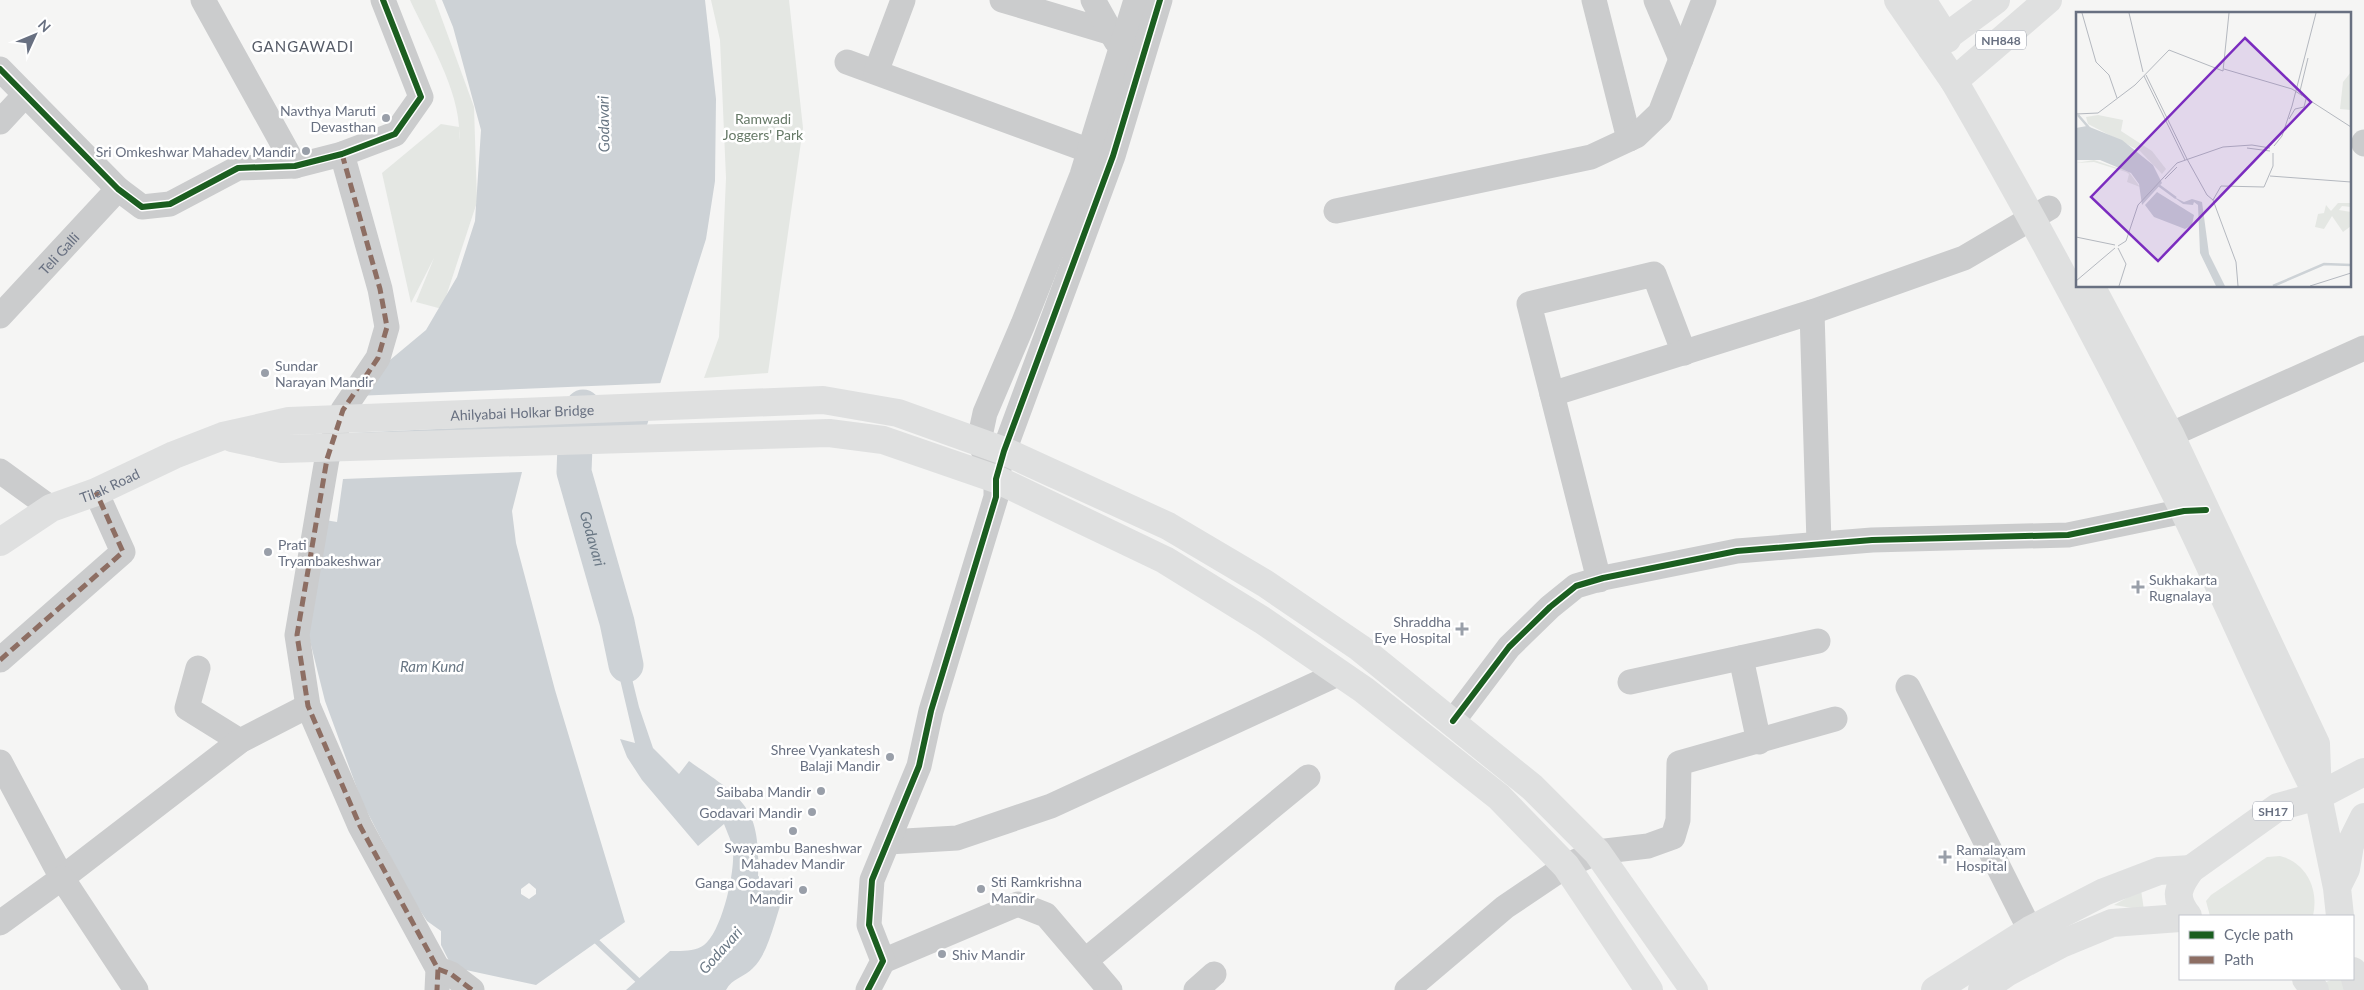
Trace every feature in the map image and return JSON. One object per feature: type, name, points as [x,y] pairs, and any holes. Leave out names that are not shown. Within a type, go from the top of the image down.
[{"type":"main road","name":"NH848","points":[[1898,0],[1939,43],[1961,75],[2048,0]]},
{"type":"main road","name":"NH848","points":[[1922,0],[1939,43]]},
{"type":"main road","name":"NH848","points":[[1939,43],[1987,2]]},
{"type":"main road","points":[[1961,75],[2041,213],[2076,259]]},
{"type":"main road","points":[[2041,213],[2078,300],[2160,439]]},
{"type":"main road","points":[[2092,288],[2160,439],[2195,511],[2316,744],[2318,796],[2337,888],[2340,915]]},
{"type":"main road","name":"Ahilyabai Holkar Bridge","points":[[223,436],[289,421],[823,400],[898,413],[978,441],[1168,526],[1266,584],[1360,648],[1453,721],[1532,787],[1596,852],[1694,990]]},
{"type":"main road","points":[[223,436],[282,449],[829,433],[883,440],[996,479],[1165,560],[1262,620],[1340,673],[1430,740],[1499,797],[1566,866],[1649,990]]},
{"type":"main road","name":"Tilak Road","points":[[0,542],[51,508],[96,492],[174,455],[223,436]]},
{"type":"main road","name":"SH17","points":[[2191,869],[2278,807],[2318,796],[2364,772]]},
{"type":"main road","points":[[2337,888],[2346,869],[2350,845],[2364,817]]},
{"type":"main road","points":[[1935,990],[2030,930],[2104,892],[2159,871],[2191,869]]},
{"type":"main road","points":[[2187,915],[2179,904],[2179,893],[2182,882],[2191,869]]},
{"type":"main road","points":[[1984,989],[2008,972],[2061,944],[2112,923],[2179,918]]},
{"type":"main road","points":[[2354,975],[2358,990]]},
{"type":"main road","points":[[2307,980],[2315,990]]},
{"type":"street","points":[[203,0],[295,166]]},
{"type":"street","points":[[0,69],[118,189],[142,207],[170,204],[238,168],[295,166],[342,154],[395,134],[420,97],[383,0]]},
{"type":"street","points":[[876,72],[903,0]]},
{"type":"street","points":[[1002,0],[1116,41]]},
{"type":"street","points":[[1093,0],[1116,41],[1135,85]]},
{"type":"street","points":[[996,479],[978,441],[984,412],[1024,324],[1090,150],[1116,41],[1136,0]]},
{"type":"street","points":[[884,961],[870,925],[872,880],[919,766],[937,692],[996,497],[996,479],[1004,451],[1113,156],[1160,0]]},
{"type":"street","points":[[1594,0],[1629,139]]},
{"type":"street","points":[[1656,0],[1681,59]]},
{"type":"street","points":[[1336,211],[1591,157],[1636,136],[1660,113],[1704,0]]},
{"type":"street","points":[[847,62],[1090,150]]},
{"type":"street","points":[[0,122],[25,95]]},
{"type":"street","points":[[342,154],[380,289],[388,327],[378,358],[343,410],[327,459],[297,635],[308,706],[360,826],[438,979],[451,974],[472,990]]},
{"type":"street","name":"Teli Galli","points":[[0,316],[118,189]]},
{"type":"street","points":[[1552,394],[1812,312],[1964,258],[2041,213]]},
{"type":"street","points":[[1599,580],[1529,304],[1654,274],[1684,353]]},
{"type":"street","points":[[1812,312],[1818,543]]},
{"type":"street","points":[[2160,439],[2364,348]]},
{"type":"street","points":[[0,470],[51,508]]},
{"type":"street","points":[[0,660],[122,552],[96,492]]},
{"type":"street","points":[[1453,721],[1509,647],[1550,607],[1576,586],[1737,551],[1872,540],[2068,535],[2195,511]]},
{"type":"street","points":[[1630,682],[1818,641]]},
{"type":"street","points":[[1741,658],[1759,742]]},
{"type":"street","points":[[198,668],[187,708],[240,741]]},
{"type":"street","points":[[888,842],[957,838],[1051,806],[1340,673]]},
{"type":"street","points":[[1908,687],[2030,930]]},
{"type":"street","points":[[0,923],[62,878],[240,741],[308,706]]},
{"type":"street","points":[[1407,990],[1505,907],[1566,866],[1596,852],[1648,846],[1673,837],[1678,820],[1679,763],[1759,742],[1835,719]]},
{"type":"street","points":[[0,762],[62,878],[136,990]]},
{"type":"street","points":[[1086,960],[1308,777]]},
{"type":"street","points":[[868,990],[884,961],[1018,904],[1046,915],[1110,990]]},
{"type":"green space","points":[[410,0],[435,0],[474,107],[477,202],[442,309],[416,302],[434,258],[411,303],[382,173],[441,124],[459,127],[456,105],[450,87]]},
{"type":"green space","name":"Ramwadi Joggers' Park","points":[[711,0],[789,0],[803,128],[768,373],[704,378],[719,337],[726,178],[720,40]]},
{"type":"green space","points":[[2280,856],[2304,871],[2312,887],[2314,897],[2313,915],[2210,915],[2206,901],[2211,895],[2267,857]]},
{"type":"green space","points":[[2141,890],[2144,910],[2114,905]]},
{"type":"green space","points":[[2331,980],[2344,980],[2346,990],[2327,990],[2320,985]]},
{"type":"water","points":[[442,0],[705,0],[716,99],[715,181],[706,239],[641,444],[315,457],[384,365],[426,330],[457,277],[475,221],[481,130],[453,27]]},
{"type":"water","name":"Ram Kund","points":[[522,472],[512,511],[516,543],[555,690],[625,922],[536,985],[452,967],[441,945],[441,931],[427,921],[413,900],[362,802],[325,701],[308,633],[325,520],[337,522],[343,479]],"holes":[[[529,883],[536,889],[536,894],[529,899],[521,894],[521,889]]]},
{"type":"water","points":[[617,618],[639,707],[653,748],[679,774],[689,761],[735,795],[745,806],[752,818],[758,852],[758,876],[785,892],[768,942],[759,961],[750,971],[732,983],[726,990],[626,990],[670,951],[696,949],[704,945],[710,938],[722,915],[726,901],[732,873],[733,850],[724,824],[698,846],[642,780],[627,757],[620,739],[635,743],[606,620]]},
{"type":"pier","points":[[663,383],[651,419],[329,434],[355,396]]},
{"type":"waterway","name":"Godavari","points":[[583,407],[575,446],[574,472],[617,622],[626,665]]},
{"type":"waterway","points":[[592,937],[648,990]]},
{"type":"marked path","points":[[342,154],[380,289],[387,327],[378,358],[343,410],[327,459],[297,635],[308,706],[360,826],[438,969],[437,990]]},
{"type":"marked path","points":[[0,660],[123,552],[96,492]]},
{"type":"marked path","points":[[438,969],[451,974],[472,990]]},
{"type":"cycle path","points":[[0,69],[118,189],[142,207],[170,204],[238,168],[295,166],[342,154],[395,134],[421,97],[383,0]]},
{"type":"cycle path","points":[[868,990],[883,961],[869,925],[872,880],[919,766],[931,711],[996,497],[996,479],[1004,451],[1113,156],[1160,0]]},
{"type":"cycle path","points":[[1453,721],[1509,647],[1550,607],[1576,586],[1603,578],[1737,551],[1872,540],[2068,535],[2184,511],[2206,510]]},
{"type":"place","name":"Navthya Maruti Devasthan","points":[[386,118]]},
{"type":"place","name":"Sri Omkeshwar Mahadev Mandir","points":[[306,151]]},
{"type":"place","name":"Sundar Narayan Mandir","points":[[265,373]]},
{"type":"place","name":"Prati Tryambakeshwar","points":[[268,552]]},
{"type":"place","name":"Sukhakarta Rugnalaya","points":[[2138,587]]},
{"type":"place","name":"Shraddha Eye Hospital","points":[[1462,629]]},
{"type":"place","name":"Shree Vyankatesh Balaji Mandir","points":[[890,757]]},
{"type":"place","name":"Saibaba Mandir","points":[[821,791]]},
{"type":"place","name":"Godavari Mandir","points":[[812,812]]},
{"type":"place","name":"Swayambu Baneshwar Mahadev Mandir","points":[[793,831]]},
{"type":"place","name":"Ramalayam Hospital","points":[[1945,857]]},
{"type":"place","name":"Sti Ramkrishna Mandir","points":[[981,889]]},
{"type":"place","name":"Ganga Godavari Mandir","points":[[803,890]]},
{"type":"place","name":"Shiv Mandir","points":[[942,954]]},
{"type":"district","name":"GANGAWADI","points":[[303,46]]}]
